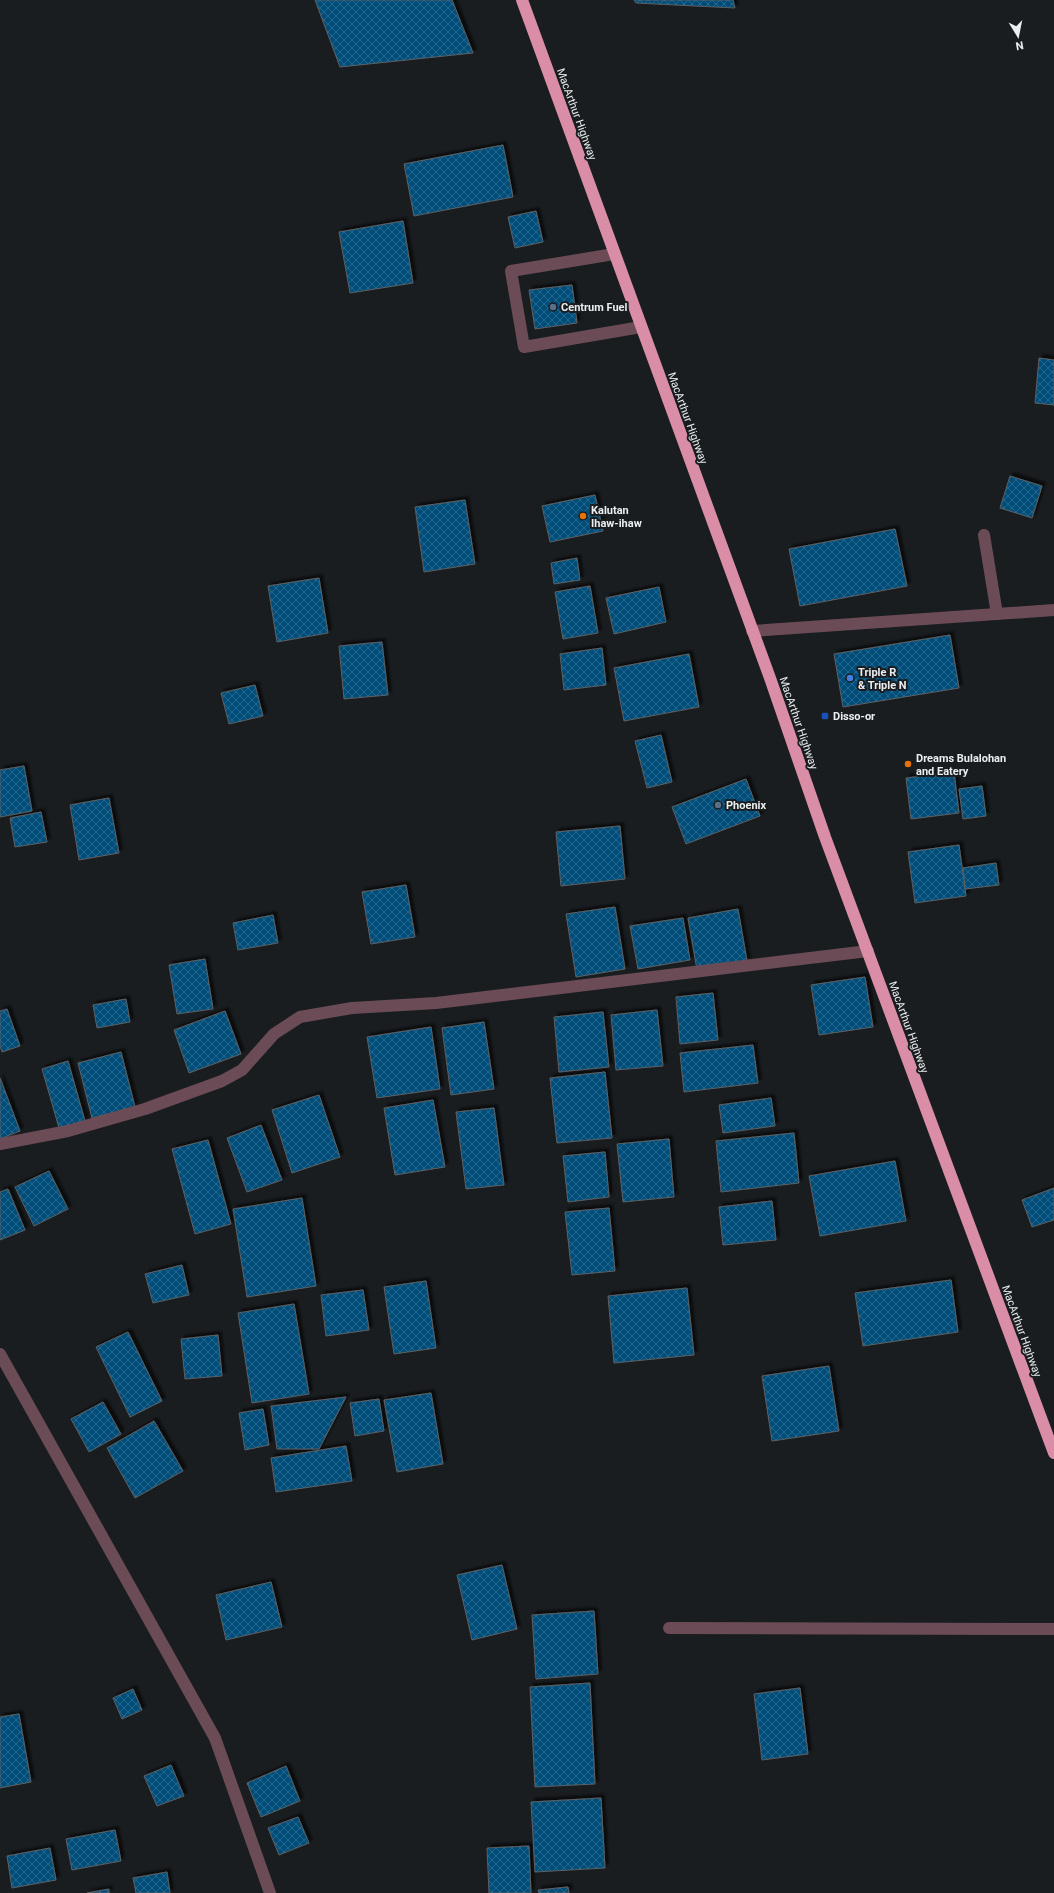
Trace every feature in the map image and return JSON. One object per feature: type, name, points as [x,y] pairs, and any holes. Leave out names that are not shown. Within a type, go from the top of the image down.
[{"type":"highway","name":"MacArthur Highway","points":[[522,0],[868,951],[1054,1453]]},
{"type":"street","points":[[614,254],[511,271],[524,347],[641,327]]},
{"type":"street","points":[[984,535],[997,614]]},
{"type":"street","points":[[752,631],[1054,610]]},
{"type":"street","points":[[0,1144],[68,1131],[138,1111],[222,1081],[242,1070],[274,1034],[300,1017],[352,1008],[436,1002],[868,951]]},
{"type":"street","points":[[0,1354],[214,1738],[270,1893]]},
{"type":"street","points":[[669,1628],[1054,1629]]},
{"type":"building","points":[[315,0],[452,0],[473,53],[340,67]]},
{"type":"building","points":[[634,0],[733,0],[735,8],[636,3]]},
{"type":"building","points":[[503,145],[513,197],[414,216],[404,164]]},
{"type":"building","points":[[536,211],[543,242],[515,248],[508,217]]},
{"type":"building","points":[[403,221],[413,283],[350,293],[339,232]]},
{"type":"building","name":"Centrum Fuel","points":[[572,285],[577,323],[535,329],[529,290]]},
{"type":"building","points":[[1039,358],[1054,360],[1054,405],[1035,403]]},
{"type":"building","points":[[1010,476],[1042,486],[1032,518],[1000,508]]},
{"type":"building","points":[[595,495],[603,531],[550,542],[542,506]]},
{"type":"building","points":[[465,500],[475,564],[424,572],[415,507]]},
{"type":"building","points":[[895,529],[907,586],[800,606],[789,549]]},
{"type":"building","points":[[577,558],[580,580],[554,584],[551,563]]},
{"type":"building","points":[[319,578],[328,633],[277,642],[268,586]]},
{"type":"building","points":[[590,586],[598,633],[563,639],[555,592]]},
{"type":"building","points":[[659,587],[666,622],[614,634],[606,598]]},
{"type":"building","points":[[950,635],[959,688],[843,707],[834,654]]},
{"type":"building","points":[[382,642],[388,695],[344,699],[339,646]]},
{"type":"building","points":[[602,648],[606,685],[564,690],[560,654]]},
{"type":"building","points":[[689,654],[699,707],[624,721],[614,668]]},
{"type":"building","points":[[255,685],[263,716],[229,724],[221,693]]},
{"type":"building","points":[[661,735],[672,782],[647,788],[635,741]]},
{"type":"building","points":[[24,766],[32,811],[0,817],[0,770]]},
{"type":"building","points":[[954,772],[959,813],[911,819],[906,778]]},
{"type":"building","points":[[746,779],[760,816],[686,844],[672,807]]},
{"type":"building","points":[[982,786],[986,816],[963,819],[959,789]]},
{"type":"building","points":[[109,798],[119,853],[79,860],[70,805]]},
{"type":"building","points":[[41,812],[47,842],[15,847],[10,818]]},
{"type":"building","points":[[620,826],[625,879],[561,886],[556,832]]},
{"type":"building","points":[[959,845],[966,896],[915,903],[908,852]]},
{"type":"building","points":[[996,863],[999,885],[965,889],[963,868]]},
{"type":"building","points":[[406,885],[415,937],[371,944],[362,892]]},
{"type":"building","points":[[615,907],[625,969],[576,977],[566,914]]},
{"type":"building","points":[[738,909],[747,961],[697,970],[688,918]]},
{"type":"building","points":[[273,915],[278,943],[238,950],[233,923]]},
{"type":"building","points":[[683,918],[690,960],[638,969],[630,926]]},
{"type":"building","points":[[205,959],[213,1009],[177,1014],[169,965]]},
{"type":"building","points":[[865,977],[873,1027],[819,1035],[811,985]]},
{"type":"building","points":[[713,993],[718,1040],[680,1044],[676,997]]},
{"type":"building","points":[[126,999],[130,1022],[97,1028],[93,1005]]},
{"type":"building","points":[[7,1009],[20,1046],[2,1052],[0,1046],[0,1011]]},
{"type":"building","points":[[657,1010],[663,1066],[616,1070],[611,1015]]},
{"type":"building","points":[[225,1011],[241,1054],[189,1073],[174,1030]]},
{"type":"building","points":[[603,1012],[609,1067],[559,1072],[554,1017]]},
{"type":"building","points":[[484,1022],[494,1089],[451,1095],[442,1028]]},
{"type":"building","points":[[431,1027],[440,1089],[377,1098],[367,1037]]},
{"type":"building","points":[[753,1045],[758,1083],[684,1092],[680,1053]]},
{"type":"building","points":[[121,1052],[135,1107],[92,1118],[78,1063]]},
{"type":"building","points":[[68,1061],[85,1121],[59,1128],[42,1069]]},
{"type":"building","points":[[605,1072],[612,1138],[557,1143],[550,1078]]},
{"type":"building","points":[[0,1078],[20,1131],[0,1139]]},
{"type":"building","points":[[319,1095],[340,1157],[292,1173],[272,1110]]},
{"type":"building","points":[[771,1098],[775,1126],[723,1133],[719,1105]]},
{"type":"building","points":[[433,1100],[445,1167],[395,1175],[384,1108]]},
{"type":"building","points":[[494,1108],[504,1185],[466,1189],[456,1112]]},
{"type":"building","points":[[261,1125],[282,1180],[247,1192],[227,1138]]},
{"type":"building","points":[[794,1133],[799,1183],[721,1192],[716,1141]]},
{"type":"building","points":[[669,1139],[674,1197],[623,1202],[617,1144]]},
{"type":"building","points":[[208,1140],[231,1224],[195,1234],[172,1149]]},
{"type":"building","points":[[605,1152],[609,1197],[568,1202],[563,1156]]},
{"type":"building","points":[[895,1161],[906,1221],[820,1236],[809,1176]]},
{"type":"building","points":[[49,1171],[68,1209],[34,1226],[15,1187]]},
{"type":"building","points":[[1054,1188],[1054,1220],[1032,1227],[1022,1200]]},
{"type":"building","points":[[8,1189],[25,1230],[0,1240],[0,1192]]},
{"type":"building","points":[[302,1198],[316,1286],[247,1297],[233,1209]]},
{"type":"building","points":[[772,1201],[776,1240],[723,1245],[719,1207]]},
{"type":"building","points":[[609,1208],[615,1271],[572,1275],[565,1212]]},
{"type":"building","points":[[182,1265],[189,1295],[153,1303],[145,1274]]},
{"type":"building","points":[[951,1280],[958,1332],[863,1346],[855,1293]]},
{"type":"building","points":[[426,1281],[436,1348],[394,1354],[384,1287]]},
{"type":"building","points":[[687,1288],[694,1355],[614,1363],[608,1296]]},
{"type":"building","points":[[363,1290],[369,1330],[326,1336],[321,1295]]},
{"type":"building","points":[[294,1304],[309,1394],[252,1403],[238,1313]]},
{"type":"building","points":[[128,1332],[162,1401],[130,1417],[96,1347]]},
{"type":"building","points":[[218,1335],[222,1376],[185,1379],[181,1339]]},
{"type":"building","points":[[829,1366],[839,1431],[772,1441],[762,1376]]},
{"type":"building","points":[[431,1393],[443,1464],[397,1472],[384,1400]]},
{"type":"building","points":[[346,1397],[319,1449],[277,1449],[271,1406]]},
{"type":"building","points":[[379,1399],[384,1431],[355,1436],[350,1403]]},
{"type":"building","points":[[103,1402],[121,1434],[89,1452],[71,1419]]},
{"type":"building","points":[[263,1409],[269,1445],[245,1450],[239,1413]]},
{"type":"building","points":[[154,1421],[183,1471],[135,1498],[107,1448]]},
{"type":"building","points":[[346,1446],[352,1481],[276,1492],[271,1458]]},
{"type":"building","points":[[502,1565],[517,1629],[472,1640],[457,1575]]},
{"type":"building","points":[[271,1582],[282,1627],[226,1640],[216,1595]]},
{"type":"building","points":[[594,1611],[598,1674],[536,1679],[532,1615]]},
{"type":"building","points":[[590,1683],[595,1784],[535,1787],[530,1687]]},
{"type":"building","points":[[800,1688],[808,1754],[762,1760],[754,1694]]},
{"type":"building","points":[[133,1689],[142,1710],[122,1719],[113,1698]]},
{"type":"building","points":[[19,1714],[31,1782],[0,1788],[0,1717]]},
{"type":"building","points":[[171,1765],[184,1796],[157,1806],[144,1776]]},
{"type":"building","points":[[286,1766],[300,1801],[261,1817],[247,1783]]},
{"type":"building","points":[[601,1798],[605,1868],[535,1872],[531,1802]]},
{"type":"building","points":[[298,1817],[309,1843],[279,1855],[268,1828]]},
{"type":"building","points":[[115,1830],[121,1861],[72,1870],[66,1839]]},
{"type":"building","points":[[529,1846],[531,1893],[489,1893],[487,1848]]},
{"type":"building","points":[[50,1848],[56,1880],[12,1888],[7,1856]]},
{"type":"building","points":[[167,1872],[170,1893],[136,1893],[133,1878]]},
{"type":"building","points":[[568,1887],[569,1893],[539,1893],[538,1890]]},
{"type":"building","points":[[109,1889],[109,1893],[87,1893]]},
{"type":"place","name":"Centrum Fuel","points":[[553,307]]},
{"type":"place","name":"Kalutan Ihaw-ihaw","points":[[583,516]]},
{"type":"place","name":"Triple R & Triple N","points":[[850,678]]},
{"type":"place","name":"Disso-or","points":[[825,716]]},
{"type":"place","name":"Dreams Bulalohan and Eatery","points":[[908,764]]},
{"type":"place","name":"Phoenix","points":[[718,805]]}]
